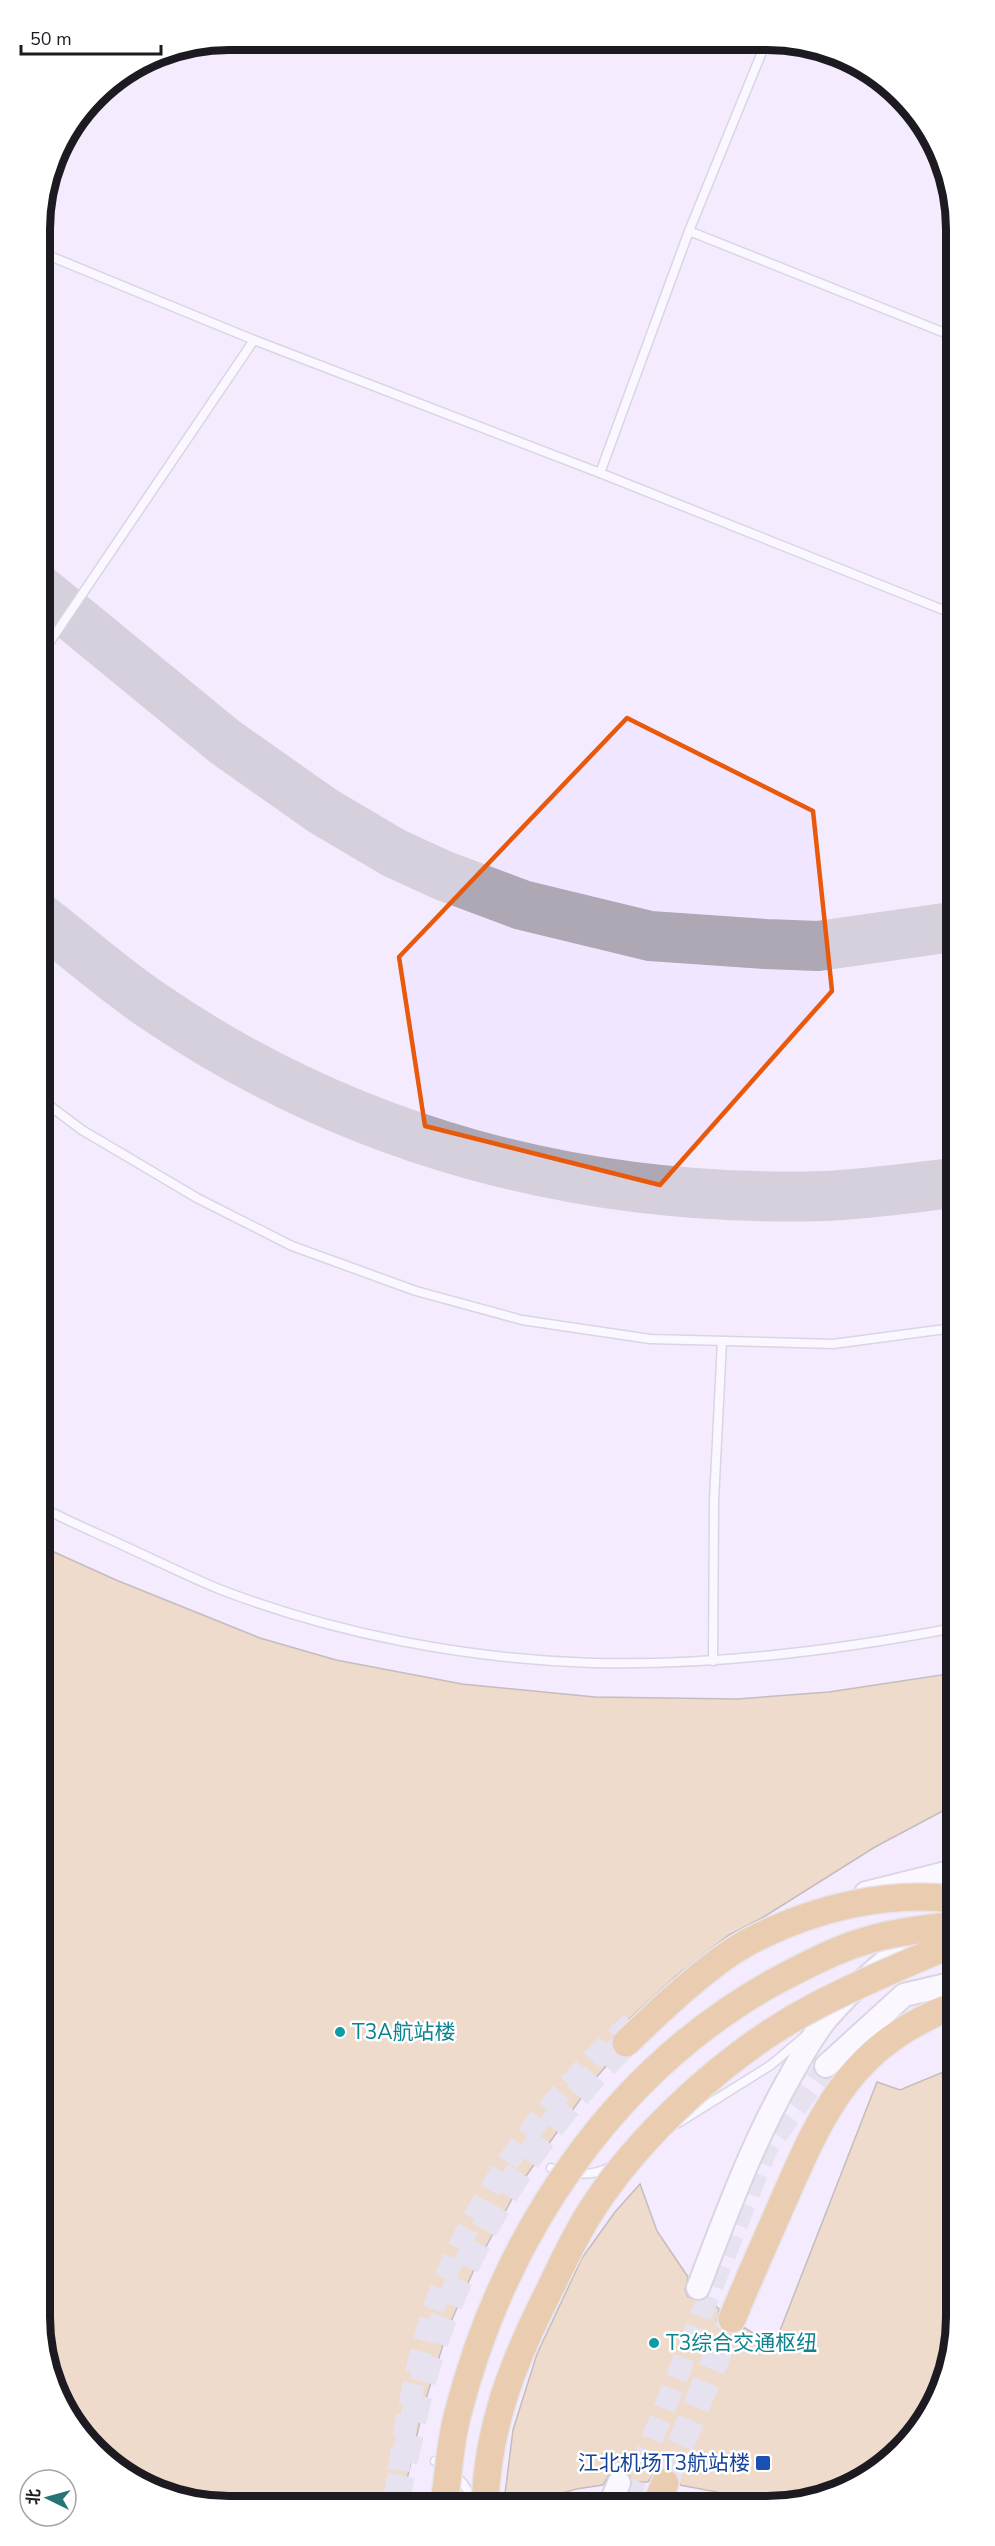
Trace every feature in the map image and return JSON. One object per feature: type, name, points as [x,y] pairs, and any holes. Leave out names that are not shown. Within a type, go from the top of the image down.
[{"type":"highway","points":[[626,2043],[663,2008],[712,1968],[762,1936],[808,1916],[869,1900],[945,1899]]},
{"type":"highway","points":[[445,2496],[457,2414],[491,2310],[526,2238],[567,2169],[614,2111],[674,2050],[739,2002],[800,1968],[864,1941],[902,1932],[945,1926]]},
{"type":"highway","points":[[484,2496],[496,2423],[515,2359],[589,2214],[654,2130],[728,2062],[771,2032],[813,2007],[945,1946]]},
{"type":"highway","points":[[732,2319],[813,2133],[830,2103],[855,2069],[886,2041],[928,2015],[945,2009]]},
{"type":"main road","points":[[691,1974],[798,1913],[901,1883],[945,1873]]},
{"type":"main road","points":[[698,2288],[742,2172],[778,2098],[827,2018],[873,1970],[945,1915]]},
{"type":"main road","points":[[826,2066],[904,1995],[945,1985]]},
{"type":"lane","points":[[600,473],[689,231],[763,50]]},
{"type":"lane","points":[[689,231],[946,333]]},
{"type":"lane","points":[[50,256],[255,340],[600,473],[946,611]]},
{"type":"lane","points":[[50,642],[255,340]]},
{"type":"lane","points":[[50,1106],[82,1130],[208,1203],[292,1246],[416,1291],[522,1320],[650,1339],[833,1344],[945,1329]]},
{"type":"lane","points":[[712,1661],[714,1501],[722,1341]]},
{"type":"lane","points":[[50,1511],[220,1589],[294,1614],[399,1639],[518,1658],[592,1663],[712,1661],[824,1651],[945,1630]]},
{"type":"lane","points":[[551,2168],[579,2176],[603,2171],[771,2065],[827,2018]]},
{"type":"lane","points":[[435,2461],[456,2474],[466,2486],[470,2496]]},
{"type":"highlighted area","points":[[627,718],[813,811],[832,991],[660,1185],[425,1126],[399,957]]},
{"type":"shaded area","points":[[205,51],[790,51],[824,59],[846,68],[884,94],[915,129],[927,149],[939,182],[946,229],[945,2329],[942,2352],[932,2386],[915,2417],[901,2435],[884,2452],[856,2472],[835,2483],[813,2490],[790,2495],[766,2496],[205,2495],[171,2487],[149,2478],[111,2452],[80,2417],[63,2386],[56,2364],[51,2341],[50,2317],[50,217],[56,182],[63,160],[80,129],[94,111],[111,94],[149,68],[171,59]]},
{"type":"building","name":"T3A航站楼","points":[[50,1550],[116,1580],[260,1638],[336,1660],[462,1684],[595,1697],[737,1699],[829,1692],[945,1674],[945,1810],[875,1847],[762,1918],[729,1935],[677,1975],[615,2032],[611,2046],[616,2055],[593,2081],[519,2186],[476,2265],[449,2326],[423,2408],[403,2496],[205,2495],[171,2487],[129,2466],[94,2435],[80,2417],[63,2386],[51,2341],[50,2317]]},
{"type":"building","name":"T3综合交通枢纽","points":[[945,2071],[945,2329],[942,2352],[932,2386],[915,2417],[901,2435],[884,2452],[856,2472],[835,2483],[790,2495],[716,2496],[717,2492],[680,2485],[677,2473],[663,2467],[655,2471],[648,2482],[632,2482],[629,2474],[617,2470],[610,2473],[603,2485],[576,2489],[552,2496],[505,2496],[513,2430],[537,2354],[582,2258],[615,2212],[640,2184],[657,2231],[688,2277],[685,2290],[688,2297],[700,2301],[707,2298],[719,2309],[717,2322],[725,2333],[735,2334],[745,2328],[774,2346],[877,2082],[900,2090]]},
{"type":"taxiway","points":[[50,598],[225,742],[323,811],[394,853],[442,875],[522,905],[650,936],[766,944],[818,946],[946,928]]},
{"type":"taxiway","points":[[50,926],[150,1004],[227,1052],[306,1093],[388,1127],[472,1154],[558,1175],[645,1188],[734,1195],[825,1196],[946,1184]]},
{"type":"tunnel","points":[[395,2496],[406,2421],[424,2341],[438,2296],[457,2251],[479,2208],[505,2166],[534,2126],[599,2053],[634,2021]]},
{"type":"tunnel","points":[[398,2496],[423,2380],[462,2273],[517,2174],[550,2128],[626,2043]]},
{"type":"tunnel","points":[[630,2496],[767,2148],[826,2066]]},
{"type":"tunnel","points":[[665,2483],[732,2319]]},
{"type":"place","name":"T3A航站楼","points":[[340,2032]]},
{"type":"place","name":"T3综合交通枢纽","points":[[654,2343]]},
{"type":"place","name":"江北机场T3航站楼","points":[[763,2463]]}]
